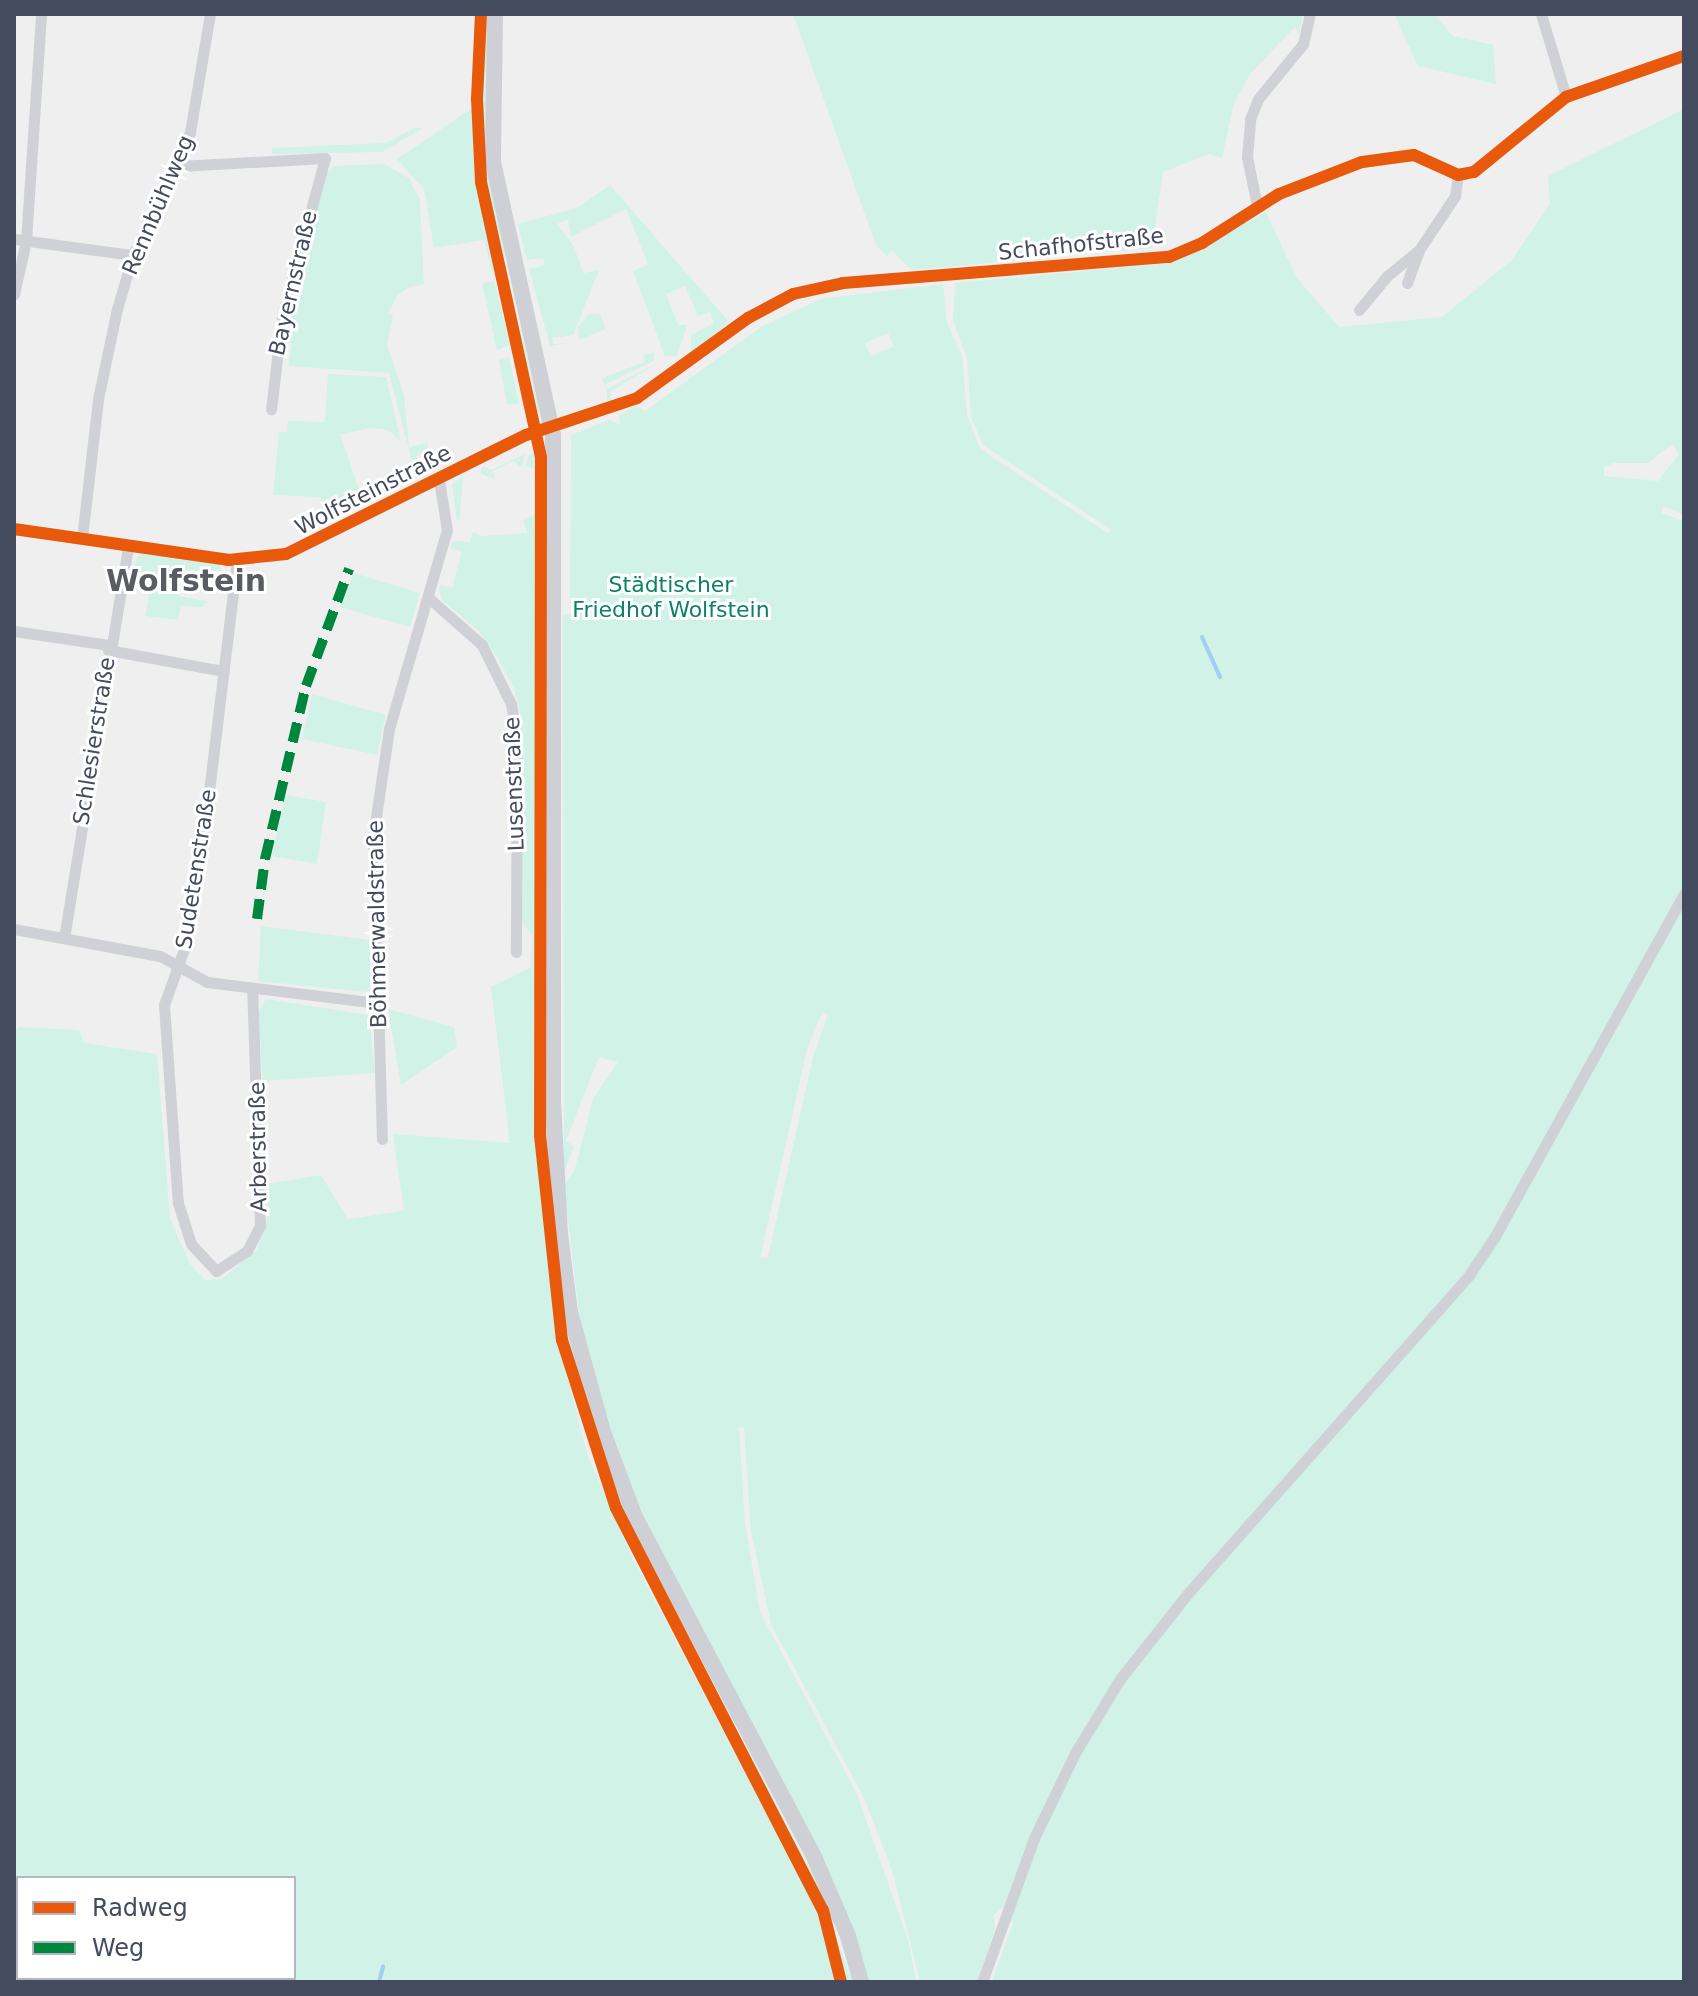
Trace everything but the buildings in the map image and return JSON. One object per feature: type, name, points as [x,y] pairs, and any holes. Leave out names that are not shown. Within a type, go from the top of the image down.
[{"type":"main road","points":[[495,14],[493,162],[552,427],[553,990],[560,1234],[574,1328],[603,1432],[656,1562],[815,1859],[848,1936],[861,1982]]},
{"type":"street","points":[[14,294],[41,14]]},
{"type":"street","name":"Rennbühlweg","points":[[82,538],[99,390],[133,255],[179,166],[202,82],[210,14]]},
{"type":"street","points":[[1257,206],[1247,157],[1250,119],[1258,99],[1307,36],[1310,14]]},
{"type":"street","points":[[1541,14],[1566,97]]},
{"type":"street","points":[[1407,283],[1419,250],[1455,196],[1458,175],[1488,165],[1566,97],[1684,56]]},
{"type":"street","name":"Schafhofstraße","points":[[552,427],[637,398],[748,318],[806,290],[1169,257],[1202,243],[1257,206],[1311,178],[1376,159],[1427,157],[1458,175]]},
{"type":"street","name":"Bayernstraße","points":[[179,166],[325,158],[282,316],[271,409]]},
{"type":"street","points":[[20,240],[133,255]]},
{"type":"street","points":[[1359,310],[1387,276],[1419,250]]},
{"type":"street","name":"Wolfsteinstraße","points":[[14,529],[237,560],[301,549],[552,427]]},
{"type":"street","name":"Böhmerwaldstraße","points":[[382,1139],[372,861],[376,808],[389,729],[430,599],[447,530],[439,480]]},
{"type":"street","name":"Schlesierstraße","points":[[64,938],[109,647],[128,546]]},
{"type":"street","name":"Sudetenstraße","points":[[205,1264],[184,1228],[175,1179],[164,1013],[166,993],[180,967],[203,840],[237,560]]},
{"type":"street","name":"Lusenstraße","points":[[430,599],[482,645],[511,704],[517,738],[516,952]]},
{"type":"street","points":[[14,631],[224,671]]},
{"type":"street","points":[[982,1982],[1034,1838],[1075,1753],[1120,1679],[1189,1592],[1469,1275],[1494,1238],[1684,894]]},
{"type":"street","points":[[14,929],[147,952],[180,967],[198,980],[252,990],[378,1003]]},
{"type":"street","name":"Arberstraße","points":[[205,1264],[216,1271],[233,1264],[255,1239],[260,1225],[252,990]]},
{"type":"green space","points":[[484,14],[489,14],[486,148],[506,263],[482,171]]},
{"type":"green space","points":[[793,14],[1303,14],[1299,35],[1295,27],[1250,74],[1234,103],[1222,158],[1209,154],[1163,172],[1152,248],[912,270],[891,250],[887,257],[876,245]]},
{"type":"green space","points":[[1394,14],[1434,14],[1453,36],[1493,45],[1496,84],[1418,66]]},
{"type":"green space","points":[[474,107],[475,162],[496,271],[492,272],[484,240],[434,248],[424,189],[397,159]]},
{"type":"green space","name":"Städtischer Friedhof Wolfstein","points":[[1684,109],[1684,515],[1663,506],[1661,513],[1684,521],[1684,1982],[992,1982],[1013,1923],[1003,1907],[994,1915],[995,1929],[977,1982],[920,1982],[893,1873],[864,1798],[771,1624],[751,1531],[744,1428],[739,1427],[745,1523],[760,1612],[857,1794],[909,1943],[916,1982],[868,1982],[838,1891],[644,1518],[610,1430],[581,1331],[564,1185],[574,1172],[593,1099],[618,1062],[599,1057],[566,1141],[574,1146],[564,1172],[563,616],[575,613],[575,604],[570,604],[571,435],[610,420],[620,425],[619,416],[636,406],[645,411],[761,327],[820,299],[943,284],[947,323],[962,356],[967,414],[980,449],[1109,534],[1110,529],[983,445],[971,417],[967,358],[953,321],[955,283],[1172,263],[1266,212],[1296,277],[1339,327],[1442,317],[1512,260],[1550,204],[1548,176]],"holes":[[[888,333],[894,346],[871,356],[865,343]],[[1672,444],[1679,454],[1658,481],[1604,476],[1604,468],[1614,463],[1648,463]],[[822,1012],[828,1014],[813,1057],[768,1257],[760,1258],[807,1050]]]},
{"type":"green space","points":[[416,127],[422,129],[382,152],[272,154],[272,148],[386,143]]},
{"type":"green space","points":[[384,164],[409,178],[420,200],[424,285],[409,287],[397,296],[388,313],[393,315],[387,345],[404,395],[409,447],[427,443],[429,451],[416,456],[419,465],[438,459],[441,465],[416,477],[389,373],[288,366],[292,343],[283,342],[325,174],[334,166]]},
{"type":"green space","points":[[610,185],[729,322],[690,355],[691,335],[714,323],[710,312],[698,316],[685,286],[666,294],[678,325],[687,325],[677,356],[665,356],[633,271],[648,264],[626,209],[571,237],[568,219],[557,224],[573,245],[584,273],[599,270],[573,335],[552,338],[554,344],[571,343],[550,346],[529,269],[545,265],[543,258],[527,260],[518,224],[577,208]]},
{"type":"green space","points":[[494,281],[510,345],[497,350],[482,283]]},
{"type":"green space","points":[[509,283],[539,406],[537,415],[531,375],[522,366],[515,340],[506,290]]},
{"type":"green space","points":[[589,314],[600,314],[606,329],[579,340],[578,327]]},
{"type":"green space","points":[[654,352],[654,361],[604,385],[602,378],[645,362],[643,356]]},
{"type":"green space","points":[[509,357],[519,403],[507,405],[499,360]]},
{"type":"green space","points":[[659,362],[610,392],[611,400],[607,400],[607,389]]},
{"type":"green space","points":[[328,374],[386,377],[401,442],[388,430],[373,428],[340,434],[363,502],[322,524],[321,497],[273,495],[279,432],[287,432],[288,421],[325,422]]},
{"type":"green space","points":[[537,451],[538,1162],[557,1337],[587,1454],[634,1561],[819,1914],[836,1982],[62,1982],[60,1980],[296,1980],[296,1876],[16,1876],[16,1980],[22,1980],[14,1982],[14,1031],[19,1027],[79,1030],[84,1043],[157,1054],[170,1218],[190,1264],[205,1280],[222,1279],[257,1250],[268,1215],[267,1184],[321,1175],[348,1219],[404,1211],[393,1134],[510,1143],[491,987],[531,967],[532,935],[521,921],[522,722],[514,688],[498,658],[479,631],[443,601],[439,590],[440,585],[452,588],[462,551],[450,548],[452,541],[470,542],[473,532],[482,536],[528,533],[523,521],[535,514],[535,469],[526,467],[528,456]]},
{"type":"green space","points":[[525,454],[521,467],[513,461],[493,471],[495,479],[481,474],[482,466],[491,470]]},
{"type":"green space","points":[[545,470],[548,1172],[546,1175],[541,1049]]},
{"type":"green space","points":[[463,475],[460,517],[457,522],[452,485]]},
{"type":"green space","points":[[139,553],[220,564],[222,571],[182,570],[179,596],[207,601],[202,607],[181,606],[178,620],[145,616],[150,590],[128,584]]},
{"type":"green space","points":[[354,573],[420,593],[410,627],[340,607]]},
{"type":"green space","points":[[312,694],[386,715],[377,755],[302,739]]},
{"type":"green space","points":[[285,795],[326,802],[317,864],[272,856]]},
{"type":"green space","points":[[261,926],[369,940],[372,981],[367,992],[258,981]]},
{"type":"green space","points":[[266,999],[369,1015],[375,1073],[263,1081],[258,1013]]},
{"type":"green space","points":[[388,1009],[454,1027],[457,1047],[401,1085]]},
{"type":"green space","points":[[548,1183],[572,1354],[601,1459],[566,1341],[553,1270]]},
{"type":"green space","points":[[607,1467],[662,1591],[661,1594],[632,1537]]},
{"type":"green space","points":[[670,1604],[733,1722],[733,1726],[668,1610]]},
{"type":"green space","points":[[735,1733],[748,1749],[820,1888],[852,1982],[847,1982],[822,1900]]},
{"type":"waterway","points":[[1202,637],[1220,677]]},
{"type":"waterway","points":[[379,1982],[383,1967]]},
{"type":"marked path","points":[[257,919],[265,859],[306,686],[349,569]]},
{"type":"cycle path","points":[[481,14],[477,99],[481,182],[541,458],[540,1135],[562,1340],[616,1508],[823,1910],[841,1982]]},
{"type":"cycle path","points":[[14,529],[228,560],[286,554],[526,435],[637,398],[748,318],[793,294],[843,283],[1169,257],[1202,243],[1279,194],[1362,162],[1414,155],[1458,175],[1474,172],[1566,97],[1684,56]]},
{"type":"district","name":"Wolfstein","points":[[186,581]]}]
